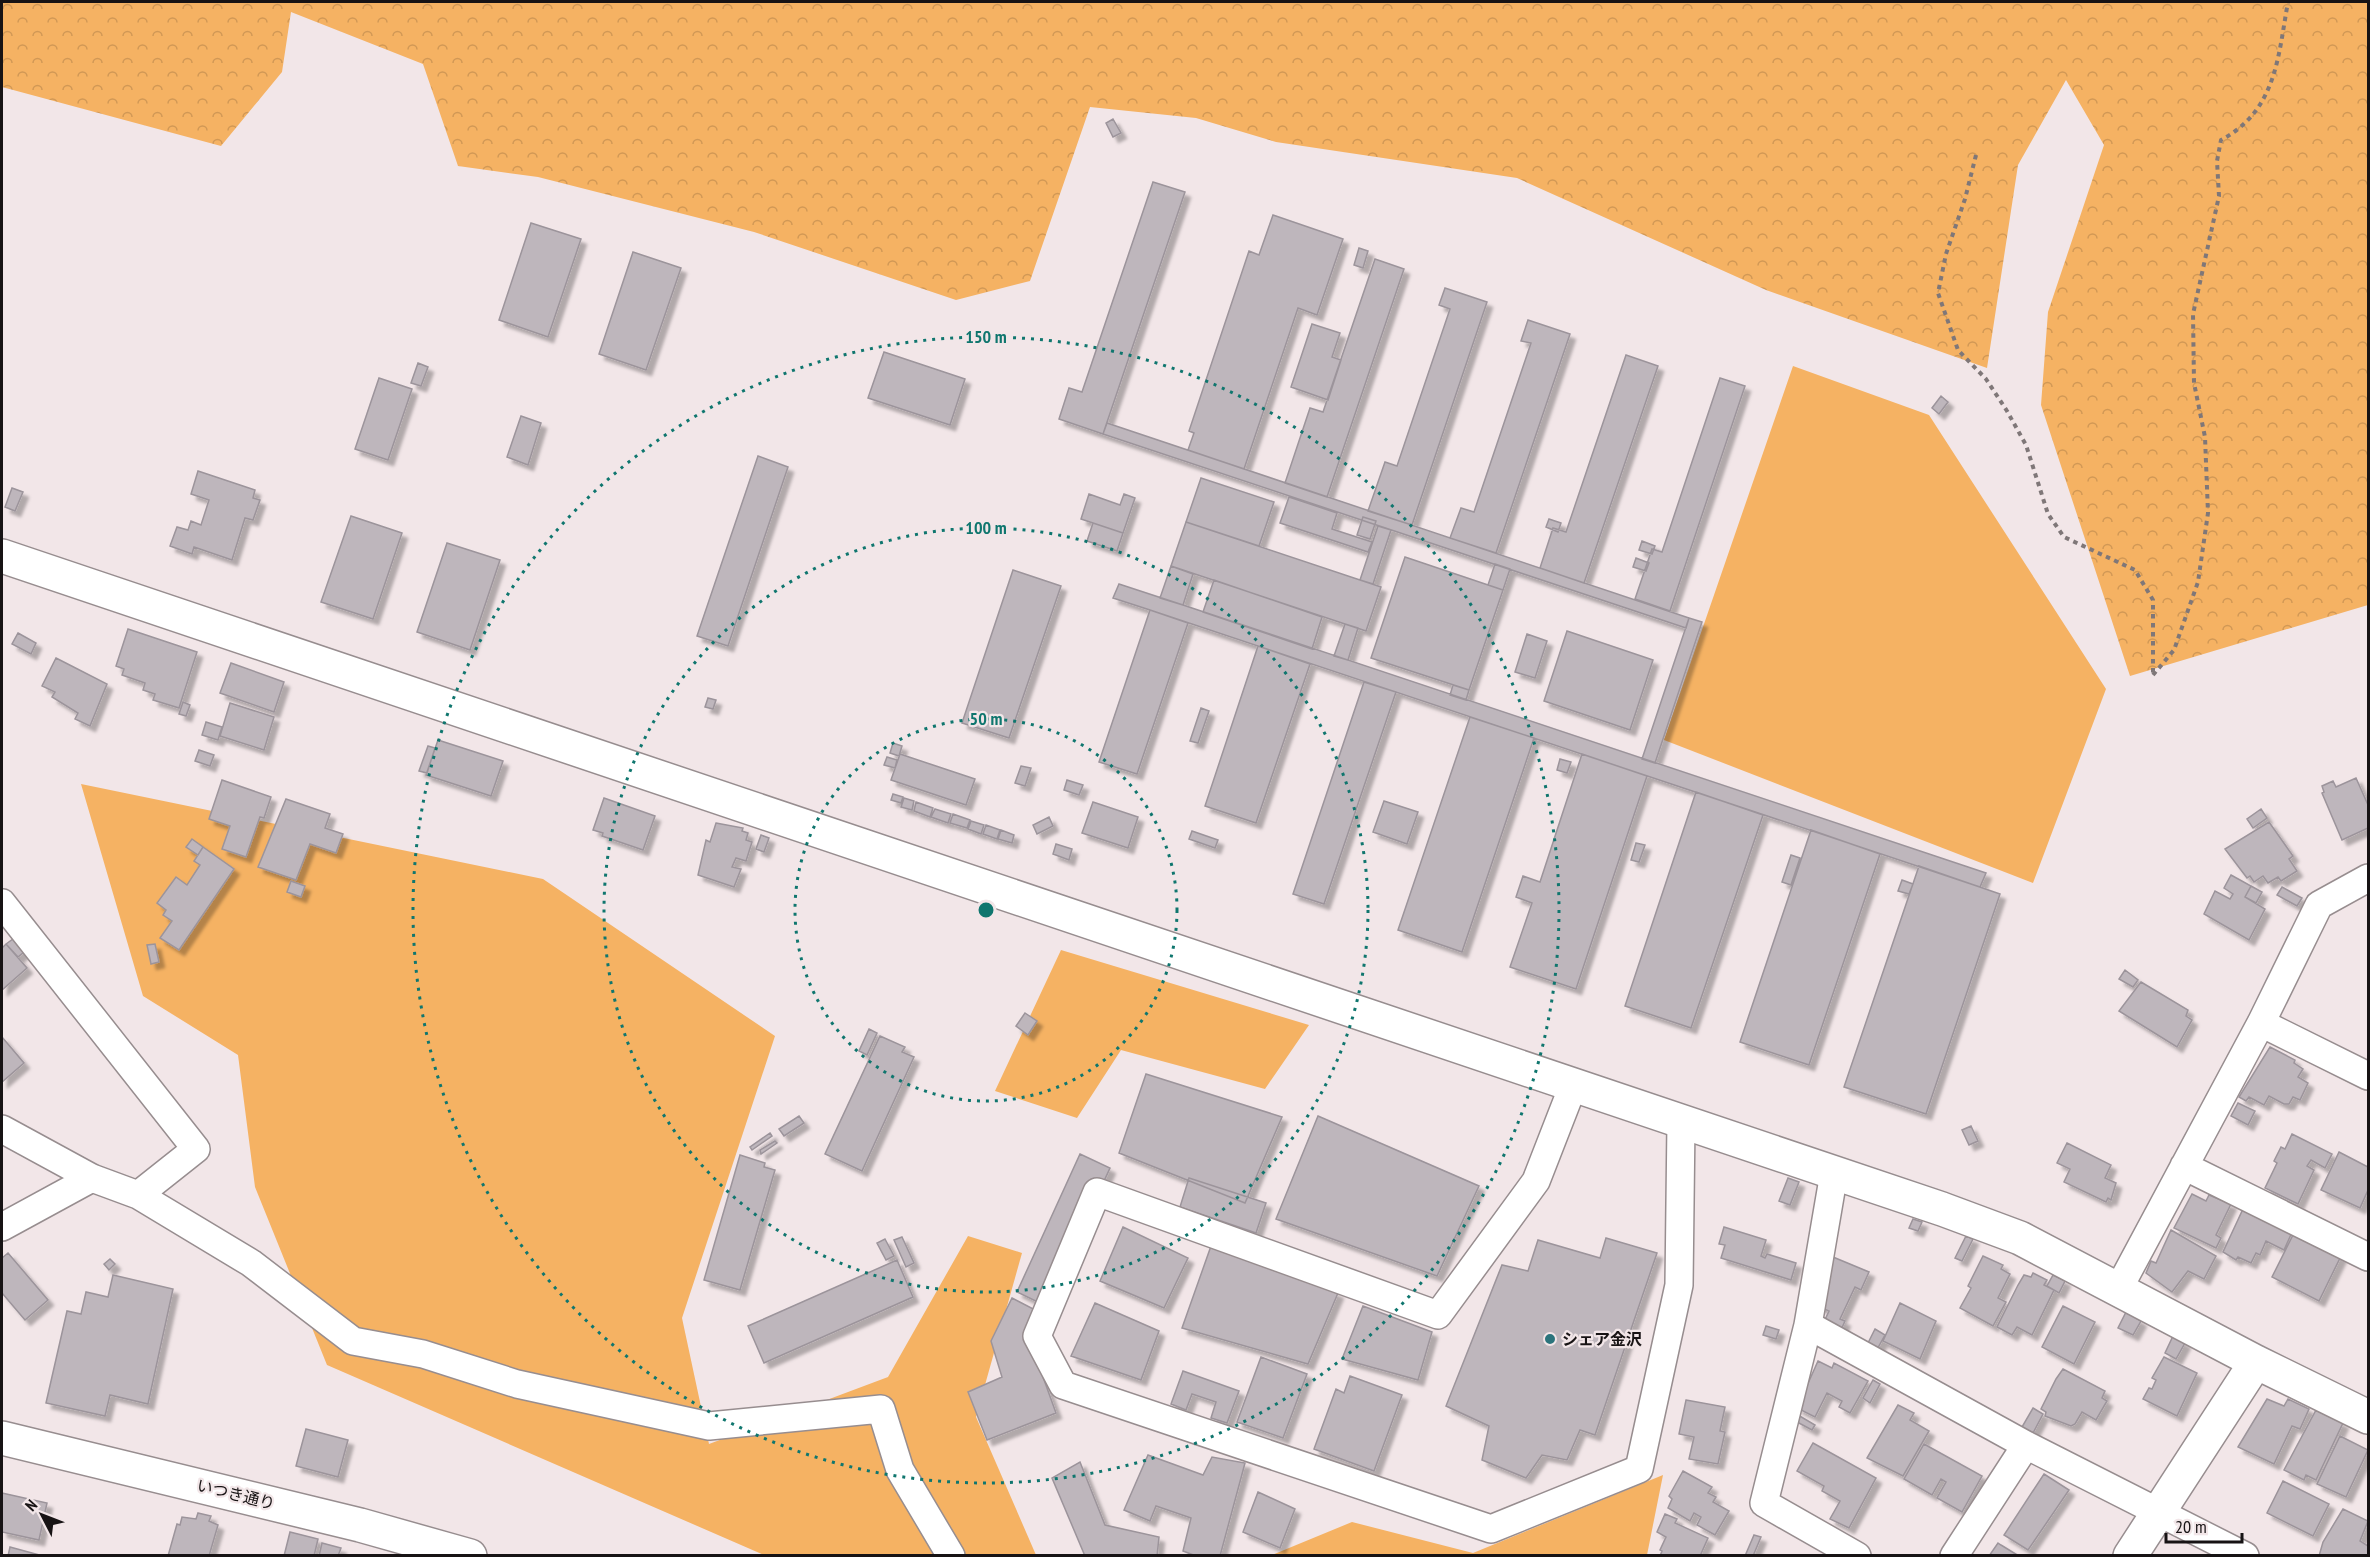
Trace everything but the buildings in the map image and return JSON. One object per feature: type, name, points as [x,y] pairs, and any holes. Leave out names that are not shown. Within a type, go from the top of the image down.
[{"type":"street","points":[[2,556],[1942,1209],[2020,1239],[2119,1288],[2256,1362],[2368,1417]]},
{"type":"street","points":[[2119,1288],[2260,1023],[2319,905],[2363,885]]},
{"type":"street","points":[[2,903],[196,1149],[138,1195]]},
{"type":"street","points":[[2260,1023],[2368,1076]]},
{"type":"street","points":[[1573,1086],[1536,1181],[1438,1315],[1096,1192],[1037,1336],[1063,1385],[1491,1529],[1639,1469],[1679,1285],[1681,1122]]},
{"type":"street","points":[[2,1129],[92,1178],[138,1195],[251,1263],[353,1341],[423,1354],[517,1384],[709,1426],[881,1409],[900,1470],[951,1556]]},
{"type":"street","points":[[2184,1166],[2368,1257]]},
{"type":"street","points":[[1834,1173],[1808,1325],[1764,1503],[1857,1556]]},
{"type":"street","points":[[2,1227],[92,1178]]},
{"type":"street","points":[[1808,1325],[2026,1445],[2245,1556]]},
{"type":"street","points":[[2130,1556],[2256,1362]]},
{"type":"street","name":"いつき通り","points":[[2,1437],[360,1525],[470,1556]]},
{"type":"street","points":[[1954,1556],[2026,1445]]},
{"type":"path","points":[[1976,155],[1938,293],[1958,350],[1986,379],[2026,446],[2048,514],[2064,537],[2135,570],[2153,600],[2153,675],[2174,650],[2198,582],[2208,513],[2205,437],[2194,383],[2193,314],[2219,196],[2217,162],[2221,140],[2237,131],[2261,102],[2278,68],[2288,2]]},
{"type":"green space","points":[[2,2],[2368,2],[2368,605],[2130,676],[2041,405],[2048,312],[2104,145],[2066,80],[2018,165],[1987,368],[1766,290],[1517,178],[1276,142],[1196,118],[1090,107],[1030,281],[956,300],[754,232],[538,177],[458,166],[423,64],[291,12],[282,72],[221,146],[2,87]]},
{"type":"green space","points":[[1793,366],[1929,415],[2106,689],[2033,883],[1664,740]]},
{"type":"green space","points":[[81,784],[543,879],[775,1036],[682,1318],[709,1444],[888,1377],[968,1236],[1022,1253],[976,1417],[1036,1555],[764,1555],[327,1365],[255,1187],[238,1055],[143,996]]},
{"type":"green space","points":[[1061,950],[1309,1025],[1265,1089],[1121,1050],[1077,1118],[995,1091]]},
{"type":"green space","points":[[1663,1475],[1647,1555],[1272,1555],[1352,1522],[1473,1553]]},
{"type":"place","name":"シェア金沢","points":[[1550,1339]]}]
